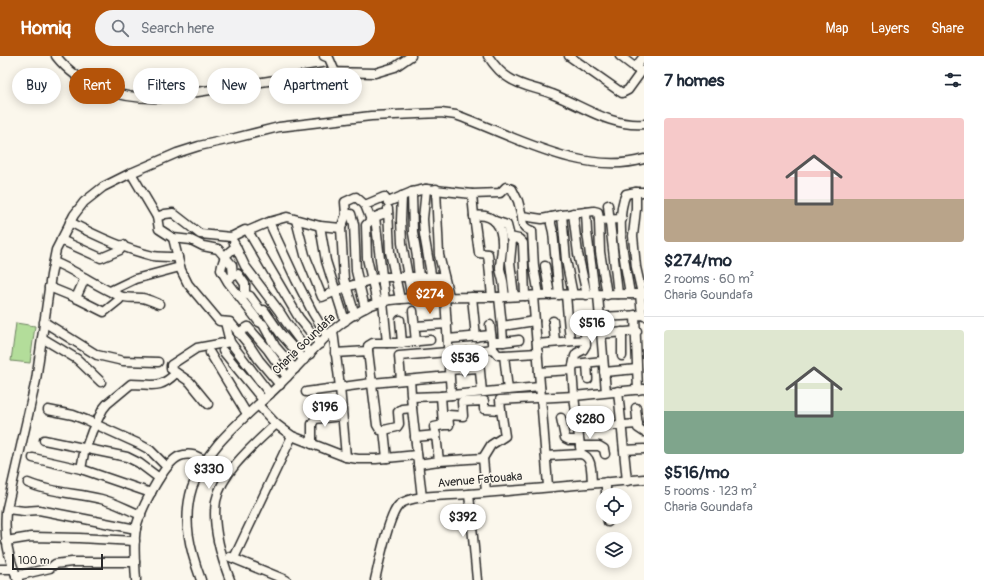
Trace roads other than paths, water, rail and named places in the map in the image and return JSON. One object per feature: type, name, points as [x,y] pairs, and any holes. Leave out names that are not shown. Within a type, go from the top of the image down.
[{"type":"street","points":[[56,56],[64,65],[78,76],[100,89],[115,94],[146,98],[159,98],[269,81]]},
{"type":"street","points":[[324,56],[329,58],[333,68]]},
{"type":"street","points":[[362,73],[375,73],[395,67],[411,56]]},
{"type":"street","points":[[488,56],[501,72],[510,79],[523,85],[551,93],[612,121],[623,124],[644,124]]},
{"type":"street","points":[[569,56],[622,93],[628,90],[640,70],[644,56]]},
{"type":"street","points":[[620,56],[640,70]]},
{"type":"street","points":[[16,575],[7,551],[5,524],[7,509],[29,416],[56,250],[70,222],[84,202],[102,187],[177,153],[199,146],[279,126],[371,116],[441,113],[456,115],[543,150],[577,160],[621,163],[644,159]]},
{"type":"street","points":[[131,173],[157,217],[159,229],[173,238],[191,240],[203,246],[218,250],[232,265],[230,278],[259,322],[263,324],[274,346],[295,369]]},
{"type":"street","points":[[388,202],[412,192],[426,189],[472,194],[500,193],[506,188],[512,189],[518,201],[522,216],[522,224],[526,229],[532,231],[534,267],[532,296]]},
{"type":"street","points":[[426,189],[423,219],[430,277],[435,297]]},
{"type":"street","points":[[436,189],[438,248],[447,296],[450,395]]},
{"type":"street","points":[[412,192],[413,232],[421,298]]},
{"type":"street","points":[[486,492],[483,458],[491,445],[505,436],[500,400],[574,396],[641,390],[637,369],[640,349],[637,332],[642,294],[636,267],[633,236],[633,224],[640,192],[626,194],[622,202],[621,235],[630,294]]},
{"type":"street","points":[[472,194],[479,253],[488,254],[499,297],[503,342]]},
{"type":"street","points":[[402,196],[402,243],[412,299]]},
{"type":"street","points":[[355,314],[344,279],[341,228],[346,215],[345,202],[356,197],[365,205],[373,219],[382,277],[381,302],[387,343]]},
{"type":"street","points":[[365,205],[384,197],[388,202],[390,252],[400,299]]},
{"type":"street","points":[[608,205],[618,294]]},
{"type":"street","points":[[586,212],[593,295]]},
{"type":"street","points":[[522,216],[542,219],[573,213],[598,212],[600,252],[607,295]]},
{"type":"street","points":[[157,217],[173,213],[200,234],[231,237],[245,230],[287,217],[320,226],[341,228]]},
{"type":"street","points":[[381,302],[371,280],[367,258],[366,225],[373,219],[388,213]]},
{"type":"street","points":[[573,213],[578,254],[600,317],[606,392]]},
{"type":"street","points":[[346,215],[351,214],[354,224],[356,271],[365,308]]},
{"type":"street","points":[[562,215],[570,341]]},
{"type":"street","points":[[474,216],[489,216],[507,225],[512,240],[510,262],[514,296]]},
{"type":"street","points":[[552,217],[551,224],[566,295]]},
{"type":"street","points":[[599,220],[622,219]]},
{"type":"street","points":[[296,220],[305,255],[322,297],[346,287],[382,277],[444,277]]},
{"type":"street","points":[[496,220],[501,234],[502,246],[500,270],[503,281],[499,297]]},
{"type":"street","points":[[70,222],[123,245],[154,256],[178,257]]},
{"type":"street","points":[[269,222],[313,314],[330,334],[335,353],[340,387],[346,457]]},
{"type":"street","points":[[320,226],[326,261],[345,321]]},
{"type":"street","points":[[248,230],[299,318],[320,344]]},
{"type":"street","points":[[231,237],[245,266],[279,311],[307,357]]},
{"type":"street","points":[[510,237],[519,239],[523,243],[532,296],[542,397],[548,486]]},
{"type":"street","points":[[173,238],[180,267],[188,284],[219,321],[230,322],[249,344],[259,360],[280,385]]},
{"type":"street","points":[[61,240],[101,258],[121,249],[123,245]]},
{"type":"street","points":[[225,258],[229,251],[236,247]]},
{"type":"street","points":[[54,262],[70,268],[85,278],[126,298],[143,298],[159,304]]},
{"type":"street","points":[[546,266],[550,295]]},
{"type":"street","points":[[110,291],[135,279],[180,267]]},
{"type":"street","points":[[230,278],[238,274],[246,284],[245,294],[250,296],[261,311],[264,310],[280,334],[307,357]]},
{"type":"street","points":[[76,298],[85,278]]},
{"type":"street","points":[[49,287],[104,312],[119,300]]},
{"type":"street","name":"Charia Goundafa","points":[[201,580],[191,549],[187,514],[192,488],[206,461],[214,449],[247,414],[280,385],[330,334],[355,314],[365,308],[381,302],[400,299],[447,296],[499,297],[642,294]]},
{"type":"street","points":[[472,296],[476,336]]},
{"type":"street","points":[[413,311],[416,342]]},
{"type":"street","points":[[600,317],[640,316]]},
{"type":"street","points":[[400,320],[399,356],[401,380]]},
{"type":"street","points":[[580,447],[574,396],[573,367],[575,356],[585,348],[584,320]]},
{"type":"street","points":[[502,326],[535,321]]},
{"type":"street","points":[[553,321],[555,342]]},
{"type":"street","points":[[44,322],[98,355],[123,361],[158,362]]},
{"type":"street","points":[[224,322],[230,342],[270,394]]},
{"type":"street","points":[[415,326],[447,324]]},
{"type":"street","points":[[490,325],[492,342],[498,355],[504,356],[538,353]]},
{"type":"street","points":[[238,333],[248,327],[268,350],[287,377]]},
{"type":"street","points":[[537,344],[570,341],[601,332],[637,332]]},
{"type":"street","points":[[622,332],[622,356]]},
{"type":"street","points":[[448,339],[476,336],[492,342],[519,340]]},
{"type":"street","points":[[42,338],[77,359],[101,382]]},
{"type":"street","points":[[412,408],[400,410],[398,412],[399,424],[397,427],[380,430],[377,425],[368,346],[371,344],[430,340]]},
{"type":"street","points":[[208,404],[190,382],[171,369],[171,366],[197,348],[230,342]]},
{"type":"street","points":[[467,352],[478,351],[492,342]]},
{"type":"street","points":[[335,353],[368,350]]},
{"type":"street","points":[[222,351],[276,424],[292,436],[346,457],[366,460],[416,455]]},
{"type":"street","points":[[478,351],[482,392]]},
{"type":"street","points":[[399,356],[448,352]]},
{"type":"street","points":[[210,353],[247,414]]},
{"type":"street","points":[[504,356],[508,390]]},
{"type":"street","points":[[539,372],[603,361]]},
{"type":"street","points":[[587,363],[588,379]]},
{"type":"street","points":[[306,392],[372,383],[410,380],[479,368]]},
{"type":"street","points":[[604,372],[637,369]]},
{"type":"street","points":[[81,469],[95,424],[107,404],[129,386],[137,384],[153,386],[163,384],[176,373]]},
{"type":"street","points":[[410,380],[416,455],[422,498]]},
{"type":"street","points":[[412,397],[540,387]]},
{"type":"street","points":[[618,391],[627,481]]},
{"type":"street","points":[[440,396],[443,426]]},
{"type":"street","points":[[439,461],[434,427],[449,425],[448,415],[464,416],[462,402],[484,401],[484,409],[501,410]]},
{"type":"street","points":[[636,408],[638,424],[640,430],[644,432]]},
{"type":"street","points":[[48,410],[73,415],[144,446],[167,467]]},
{"type":"street","points":[[576,416],[600,413]]},
{"type":"street","points":[[312,444],[312,424],[315,419],[342,416]]},
{"type":"street","points":[[561,418],[565,438],[580,447],[590,460],[592,482]]},
{"type":"street","points":[[230,580],[217,534],[215,510],[216,500],[220,490],[233,469],[256,443],[276,424]]},
{"type":"street","points":[[578,428],[638,424]]},
{"type":"street","points":[[384,430],[387,458]]},
{"type":"street","points":[[415,437],[436,435]]},
{"type":"street","points":[[234,558],[292,436]]},
{"type":"street","points":[[44,440],[122,456],[139,463],[159,478]]},
{"type":"street","points":[[546,456],[580,447],[601,447],[604,449],[605,454]]},
{"type":"street","points":[[624,450],[644,449]]},
{"type":"street","points":[[136,580],[134,541],[136,529],[159,478],[177,457],[194,454],[206,461]]},
{"type":"street","points":[[33,458],[81,469],[151,493]]},
{"type":"street","points":[[418,464],[483,458]]},
{"type":"street","name":"Avenue Fatouaka","points":[[375,580],[393,515],[401,504],[422,498],[592,482],[644,479]]},
{"type":"street","points":[[606,482],[606,488]]},
{"type":"street","points":[[28,483],[54,491],[106,500],[141,515]]},
{"type":"street","points":[[469,494],[477,580]]},
{"type":"street","points":[[7,509],[24,511],[39,510],[136,529]]},
{"type":"street","points":[[6,541],[31,537],[134,541]]},
{"type":"street","points":[[222,555],[234,558],[286,580]]},
{"type":"street","points":[[0,570],[16,575],[50,568],[55,564],[72,562],[135,562]]}]
